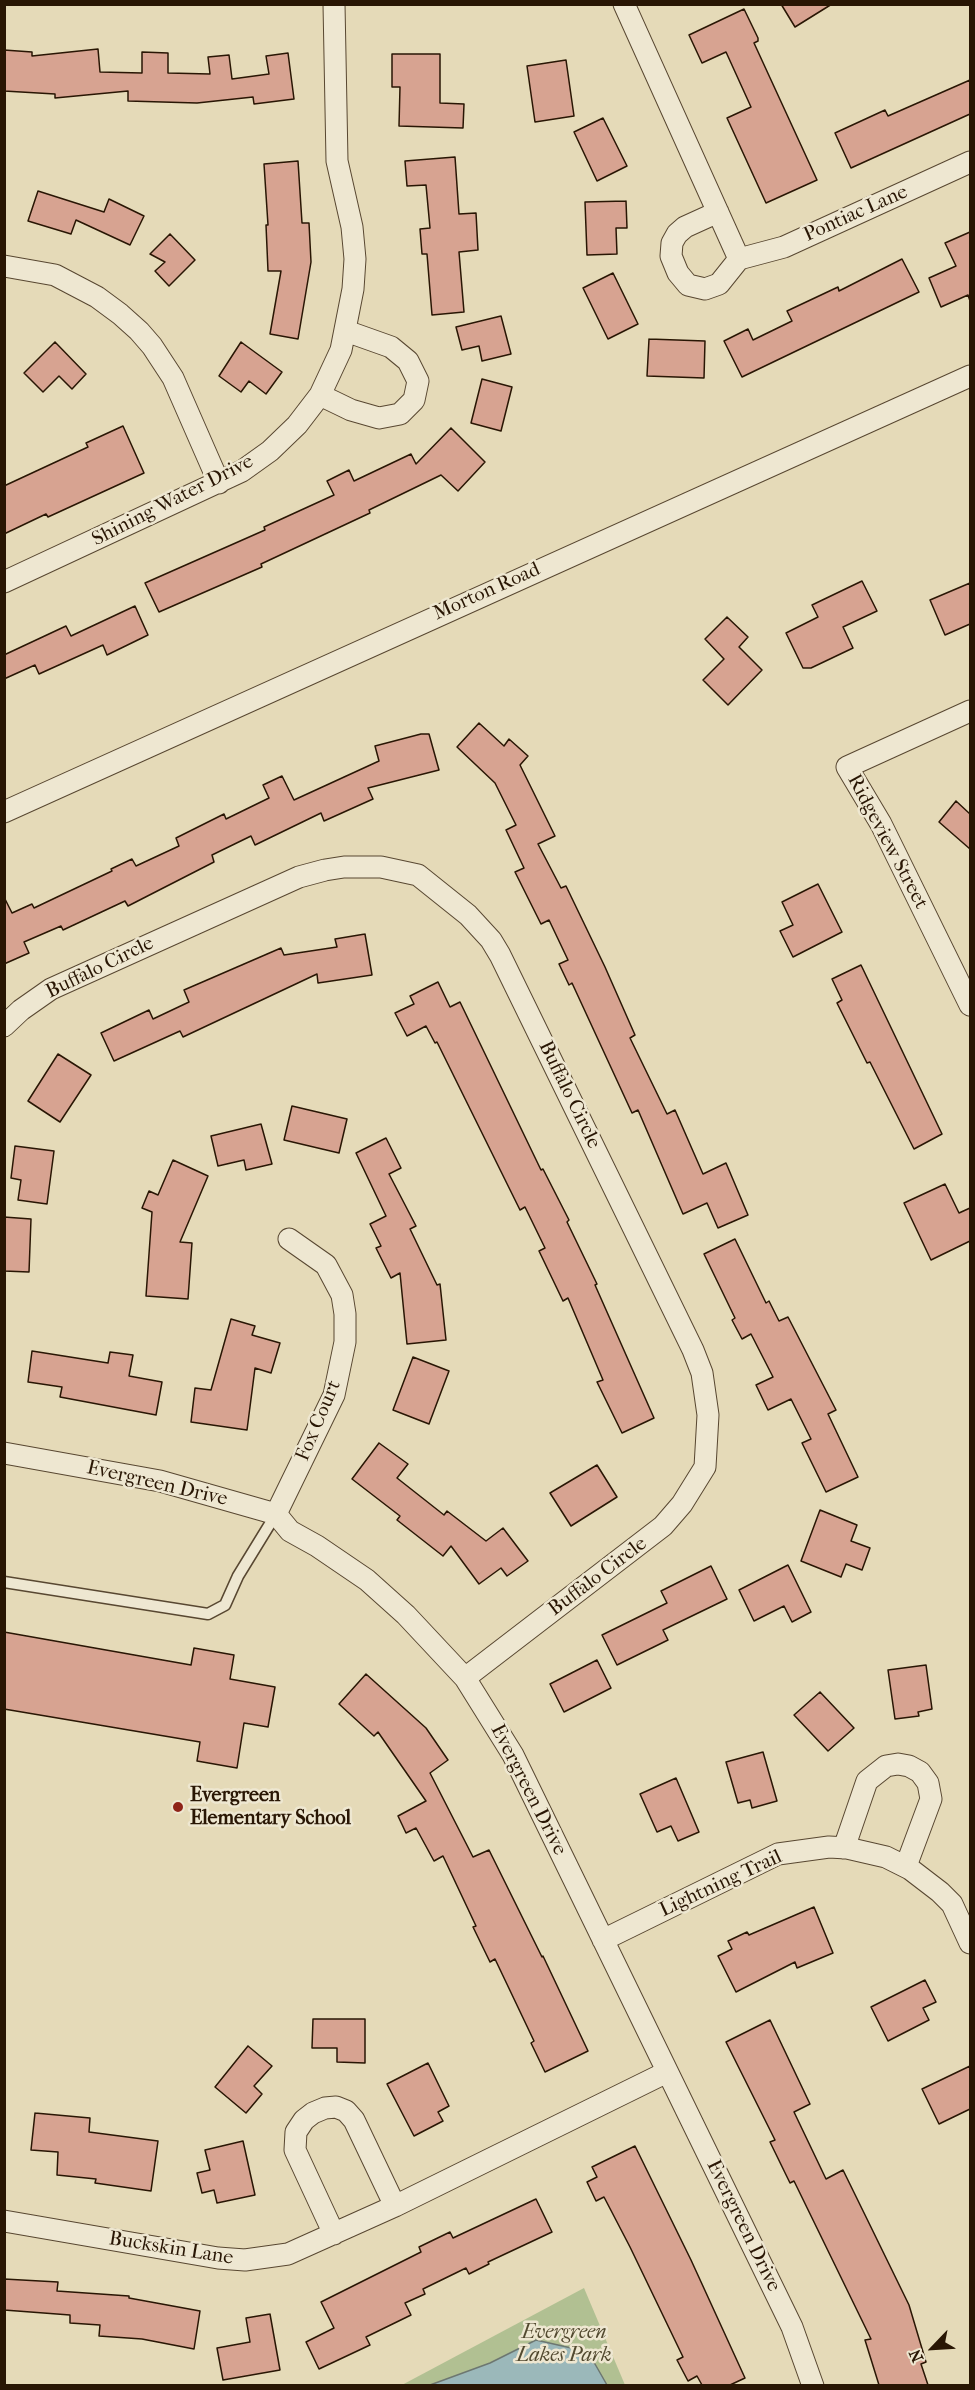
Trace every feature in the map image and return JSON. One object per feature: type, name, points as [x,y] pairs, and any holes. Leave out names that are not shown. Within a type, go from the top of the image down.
[{"type":"street","name":"Shining Water Drive","points":[[4,582],[242,471],[270,450],[297,425],[320,395],[337,361],[346,331],[355,259],[352,227],[337,161],[334,4]]},
{"type":"street","points":[[624,4],[718,212],[739,259],[719,284],[705,289],[688,285],[678,273],[671,256],[672,243],[685,227],[718,212]]},
{"type":"street","name":"Pontiac Lane","points":[[739,259],[784,247],[970,162]]},
{"type":"street","points":[[4,266],[55,275],[97,297],[139,331],[173,378],[219,483]]},
{"type":"street","points":[[320,395],[351,410],[379,418],[400,414],[414,400],[418,381],[408,361],[391,347],[346,331]]},
{"type":"street","name":"Morton Road","points":[[4,812],[970,376]]},
{"type":"street","name":"Ridgeview Street","points":[[970,711],[847,767],[880,824],[970,1005]]},
{"type":"street","name":"Buffalo Circle","points":[[4,1026],[51,988],[299,877],[324,870],[362,866],[381,867],[418,875],[468,915],[491,940],[693,1350],[702,1373],[708,1415],[705,1467],[682,1504],[663,1526],[465,1678]]},
{"type":"street","name":"Fox Court","points":[[276,1514],[334,1395],[345,1342],[342,1295],[326,1265],[289,1239]]},
{"type":"street","name":"Evergreen Drive","points":[[4,1453],[160,1480],[276,1514],[290,1531],[317,1546],[367,1580],[406,1615],[465,1678],[513,1755],[792,2327],[813,2385]]},
{"type":"street","points":[[844,1848],[867,1781],[886,1766],[898,1764],[909,1766],[920,1772],[928,1783],[931,1799],[906,1866]]},
{"type":"street","name":"Lightning Trail","points":[[603,1940],[778,1854],[829,1847],[886,1857],[906,1866],[952,1904],[970,1943]]},
{"type":"street","name":"Buckskin Lane","points":[[4,2220],[218,2258],[245,2260],[288,2254],[395,2206],[667,2072]]},
{"type":"street","points":[[334,2234],[296,2150],[296,2132],[304,2120],[313,2113],[325,2108],[336,2107],[346,2111],[354,2120],[395,2206]]},
{"type":"lane","points":[[4,1582],[208,1614],[225,1605],[238,1576],[276,1514]]},
{"type":"green space","name":"Evergreen Lakes Park","points":[[584,2288],[625,2385],[400,2386]]},
{"type":"water","points":[[536,2340],[580,2350],[595,2364],[607,2385],[430,2385],[490,2363]]},
{"type":"building","points":[[781,4],[832,4],[795,27]]},
{"type":"building","points":[[744,9],[758,38],[758,41],[754,43],[817,180],[766,203],[727,118],[751,107],[726,52],[702,63],[689,35]]},
{"type":"building","points":[[98,49],[100,72],[142,73],[142,52],[168,53],[168,73],[210,74],[208,57],[229,55],[232,79],[269,74],[266,56],[288,53],[294,99],[254,104],[253,97],[197,103],[128,101],[128,91],[55,98],[55,94],[4,91],[4,50],[32,52],[32,56]]},
{"type":"building","points":[[392,54],[440,54],[440,103],[464,104],[463,128],[399,126],[400,87],[392,87]]},
{"type":"building","points":[[566,60],[574,116],[535,122],[527,66]]},
{"type":"building","points":[[970,80],[970,114],[851,168],[835,133],[885,110],[888,116]]},
{"type":"building","points":[[603,118],[627,166],[597,181],[574,132]]},
{"type":"building","points":[[455,157],[459,214],[476,213],[478,250],[459,252],[464,312],[432,315],[427,254],[422,254],[420,229],[430,228],[426,185],[407,186],[405,161]]},
{"type":"building","points":[[298,161],[302,223],[309,223],[311,262],[298,339],[270,334],[281,271],[268,271],[264,164]]},
{"type":"building","points":[[38,191],[104,212],[109,199],[144,216],[130,245],[76,220],[71,234],[28,221]]},
{"type":"building","points":[[626,201],[627,228],[616,228],[617,254],[587,255],[585,202]]},
{"type":"building","points":[[970,232],[970,301],[968,295],[941,307],[929,278],[956,266],[945,243]]},
{"type":"building","points":[[170,234],[195,260],[169,286],[155,271],[165,262],[150,254]]},
{"type":"building","points":[[902,259],[919,292],[742,377],[724,341],[748,329],[753,340],[792,321],[787,311],[838,287],[839,291]]},
{"type":"building","points":[[613,273],[638,324],[608,339],[583,288]]},
{"type":"building","points":[[501,316],[511,354],[482,361],[479,346],[462,350],[456,327]]},
{"type":"building","points":[[649,339],[705,341],[704,378],[647,376]]},
{"type":"building","points":[[55,342],[86,374],[72,389],[59,376],[43,392],[24,373]]},
{"type":"building","points":[[241,342],[282,372],[266,394],[249,381],[241,392],[219,376]]},
{"type":"building","points":[[482,379],[512,387],[501,431],[471,423]]},
{"type":"building","points":[[123,426],[144,473],[48,517],[46,514],[4,534],[4,486],[88,447],[86,443]]},
{"type":"building","points":[[451,428],[485,462],[458,491],[441,475],[369,510],[370,513],[261,564],[262,567],[159,612],[145,583],[265,530],[264,527],[334,495],[327,481],[349,470],[354,481],[411,454],[416,464]]},
{"type":"building","points":[[862,581],[877,611],[843,627],[853,648],[811,668],[803,668],[786,633],[818,617],[812,605]]},
{"type":"building","points":[[970,583],[970,624],[945,635],[930,600]]},
{"type":"building","points":[[135,606],[148,635],[107,655],[103,645],[39,674],[35,665],[4,679],[4,655],[66,626],[71,636]]},
{"type":"building","points":[[727,617],[748,637],[739,647],[762,670],[728,705],[703,680],[724,659],[705,639]]},
{"type":"building","points":[[479,723],[504,746],[509,739],[528,756],[520,765],[555,836],[538,844],[561,888],[566,886],[605,967],[635,1035],[630,1038],[667,1114],[675,1110],[703,1174],[726,1163],[748,1215],[718,1228],[707,1203],[683,1214],[638,1110],[632,1113],[572,983],[569,985],[559,964],[568,960],[549,920],[541,924],[515,872],[524,868],[506,830],[516,825],[495,783],[457,747]]},
{"type":"building","points":[[429,734],[439,770],[368,788],[373,799],[324,821],[321,813],[255,845],[251,836],[212,855],[214,862],[128,906],[125,901],[63,930],[61,926],[24,942],[29,953],[4,964],[4,897],[12,913],[32,904],[34,908],[132,859],[136,866],[179,846],[176,838],[224,814],[226,819],[269,798],[263,785],[282,776],[294,800],[379,761],[375,746]]},
{"type":"building","points":[[956,801],[970,814],[970,849],[939,822]]},
{"type":"building","points":[[818,884],[842,932],[793,957],[780,931],[793,925],[782,902]]},
{"type":"building","points":[[365,934],[372,975],[318,983],[317,974],[183,1037],[180,1031],[114,1061],[101,1033],[149,1010],[153,1019],[189,1002],[184,990],[281,948],[284,955],[337,947],[335,939]]},
{"type":"building","points":[[861,965],[942,1134],[914,1149],[837,1003],[842,1000],[832,979]]},
{"type":"building","points":[[438,982],[450,1007],[460,1002],[541,1170],[543,1169],[569,1220],[567,1222],[597,1284],[595,1285],[654,1418],[622,1433],[597,1382],[603,1380],[568,1298],[563,1301],[539,1251],[545,1248],[525,1207],[520,1210],[437,1042],[435,1043],[426,1026],[407,1036],[395,1013],[414,1004],[410,996]]},
{"type":"building","points":[[58,1054],[91,1075],[60,1122],[28,1101]]},
{"type":"building","points":[[292,1106],[347,1119],[339,1153],[284,1140]]},
{"type":"building","points":[[261,1124],[272,1164],[246,1170],[244,1160],[218,1166],[211,1136]]},
{"type":"building","points":[[386,1138],[401,1168],[389,1174],[416,1226],[410,1229],[437,1285],[440,1284],[446,1340],[407,1344],[400,1273],[391,1278],[376,1248],[381,1246],[370,1224],[386,1216],[356,1153]]},
{"type":"building","points":[[15,1146],[54,1151],[47,1204],[18,1200],[21,1180],[11,1178]]},
{"type":"building","points":[[173,1160],[208,1176],[180,1242],[192,1243],[188,1299],[146,1296],[152,1212],[142,1208],[149,1191],[158,1195]]},
{"type":"building","points":[[945,1184],[959,1213],[970,1208],[970,1241],[931,1260],[904,1203]]},
{"type":"building","points":[[4,1217],[31,1219],[29,1272],[4,1271]]},
{"type":"building","points":[[735,1239],[766,1303],[769,1301],[779,1321],[788,1317],[836,1410],[828,1414],[858,1477],[826,1492],[802,1443],[811,1439],[791,1399],[768,1410],[756,1385],[773,1377],[751,1334],[742,1339],[732,1320],[735,1318],[704,1254]]},
{"type":"building","points":[[231,1319],[255,1326],[252,1335],[280,1343],[271,1373],[255,1368],[247,1430],[191,1422],[195,1388],[211,1390]]},
{"type":"building","points":[[32,1351],[108,1363],[110,1352],[133,1355],[129,1376],[162,1382],[156,1415],[60,1397],[62,1387],[28,1382]]},
{"type":"building","points":[[413,1357],[449,1371],[429,1424],[393,1410]]},
{"type":"building","points":[[379,1443],[408,1464],[397,1478],[444,1515],[447,1511],[486,1541],[503,1528],[528,1561],[507,1576],[501,1568],[479,1584],[451,1546],[443,1556],[397,1520],[400,1516],[352,1479]]},
{"type":"building","points":[[597,1465],[617,1497],[571,1526],[550,1493]]},
{"type":"building","points":[[820,1510],[857,1525],[851,1541],[870,1548],[862,1570],[846,1564],[841,1577],[801,1561]]},
{"type":"building","points":[[788,1565],[811,1612],[792,1622],[784,1606],[754,1621],[739,1590]]},
{"type":"building","points":[[711,1566],[727,1599],[663,1630],[668,1640],[617,1665],[602,1635],[667,1603],[661,1591]]},
{"type":"building","points":[[4,1632],[191,1665],[194,1648],[234,1655],[230,1679],[275,1687],[268,1727],[244,1723],[237,1768],[197,1761],[200,1742],[4,1709]]},
{"type":"building","points":[[597,1660],[611,1688],[564,1712],[550,1684]]},
{"type":"building","points":[[926,1665],[932,1709],[918,1712],[919,1716],[895,1719],[888,1670]]},
{"type":"building","points":[[366,1674],[426,1728],[448,1760],[430,1773],[473,1857],[489,1850],[588,2051],[545,2072],[531,2043],[534,2041],[495,1959],[490,1962],[443,1856],[434,1861],[416,1828],[406,1833],[398,1816],[426,1801],[378,1732],[374,1736],[339,1704]]},
{"type":"building","points":[[820,1692],[854,1728],[828,1751],[794,1715]]},
{"type":"building","points":[[763,1752],[777,1801],[752,1808],[750,1800],[738,1803],[726,1762]]},
{"type":"building","points":[[676,1778],[699,1832],[678,1841],[671,1826],[657,1832],[640,1794]]},
{"type":"building","points":[[814,1907],[833,1953],[797,1968],[795,1962],[736,1992],[718,1956],[732,1949],[728,1941],[747,1932],[749,1935]]},
{"type":"building","points":[[925,1980],[936,2002],[923,2008],[929,2020],[888,2041],[871,2007]]},
{"type":"building","points":[[313,2019],[365,2019],[365,2063],[337,2062],[337,2048],[312,2048]]},
{"type":"building","points":[[770,2020],[810,2104],[794,2112],[826,2179],[843,2170],[909,2305],[926,2362],[921,2364],[928,2385],[879,2385],[865,2340],[871,2339],[794,2181],[790,2183],[770,2142],[775,2140],[726,2042]]},
{"type":"building","points":[[248,2046],[272,2066],[254,2086],[262,2094],[246,2113],[215,2087]]},
{"type":"building","points":[[428,2063],[449,2106],[438,2112],[443,2121],[414,2136],[387,2084]]},
{"type":"building","points":[[970,2066],[970,2109],[939,2124],[922,2089]]},
{"type":"building","points":[[35,2113],[90,2118],[89,2132],[158,2141],[151,2191],[95,2183],[96,2179],[57,2175],[58,2152],[31,2150]]},
{"type":"building","points":[[243,2141],[255,2195],[217,2203],[214,2190],[202,2193],[197,2173],[210,2170],[205,2150]]},
{"type":"building","points":[[635,2146],[745,2378],[730,2385],[702,2385],[697,2376],[688,2381],[677,2360],[683,2357],[630,2247],[604,2197],[596,2201],[587,2182],[597,2177],[592,2167]]},
{"type":"building","points":[[536,2199],[552,2232],[488,2262],[489,2264],[469,2274],[466,2268],[423,2289],[425,2294],[405,2303],[411,2315],[366,2337],[370,2345],[319,2369],[306,2342],[334,2328],[321,2302],[421,2252],[419,2247],[450,2232],[453,2238]]},
{"type":"building","points":[[4,2279],[58,2282],[57,2291],[129,2296],[129,2298],[200,2311],[194,2349],[142,2339],[99,2336],[100,2325],[70,2323],[70,2315],[4,2310]]},
{"type":"building","points":[[270,2314],[280,2370],[223,2380],[217,2348],[250,2342],[246,2318]]},
{"type":"place","name":"Evergreen Elementary School","points":[[178,1807]]}]
